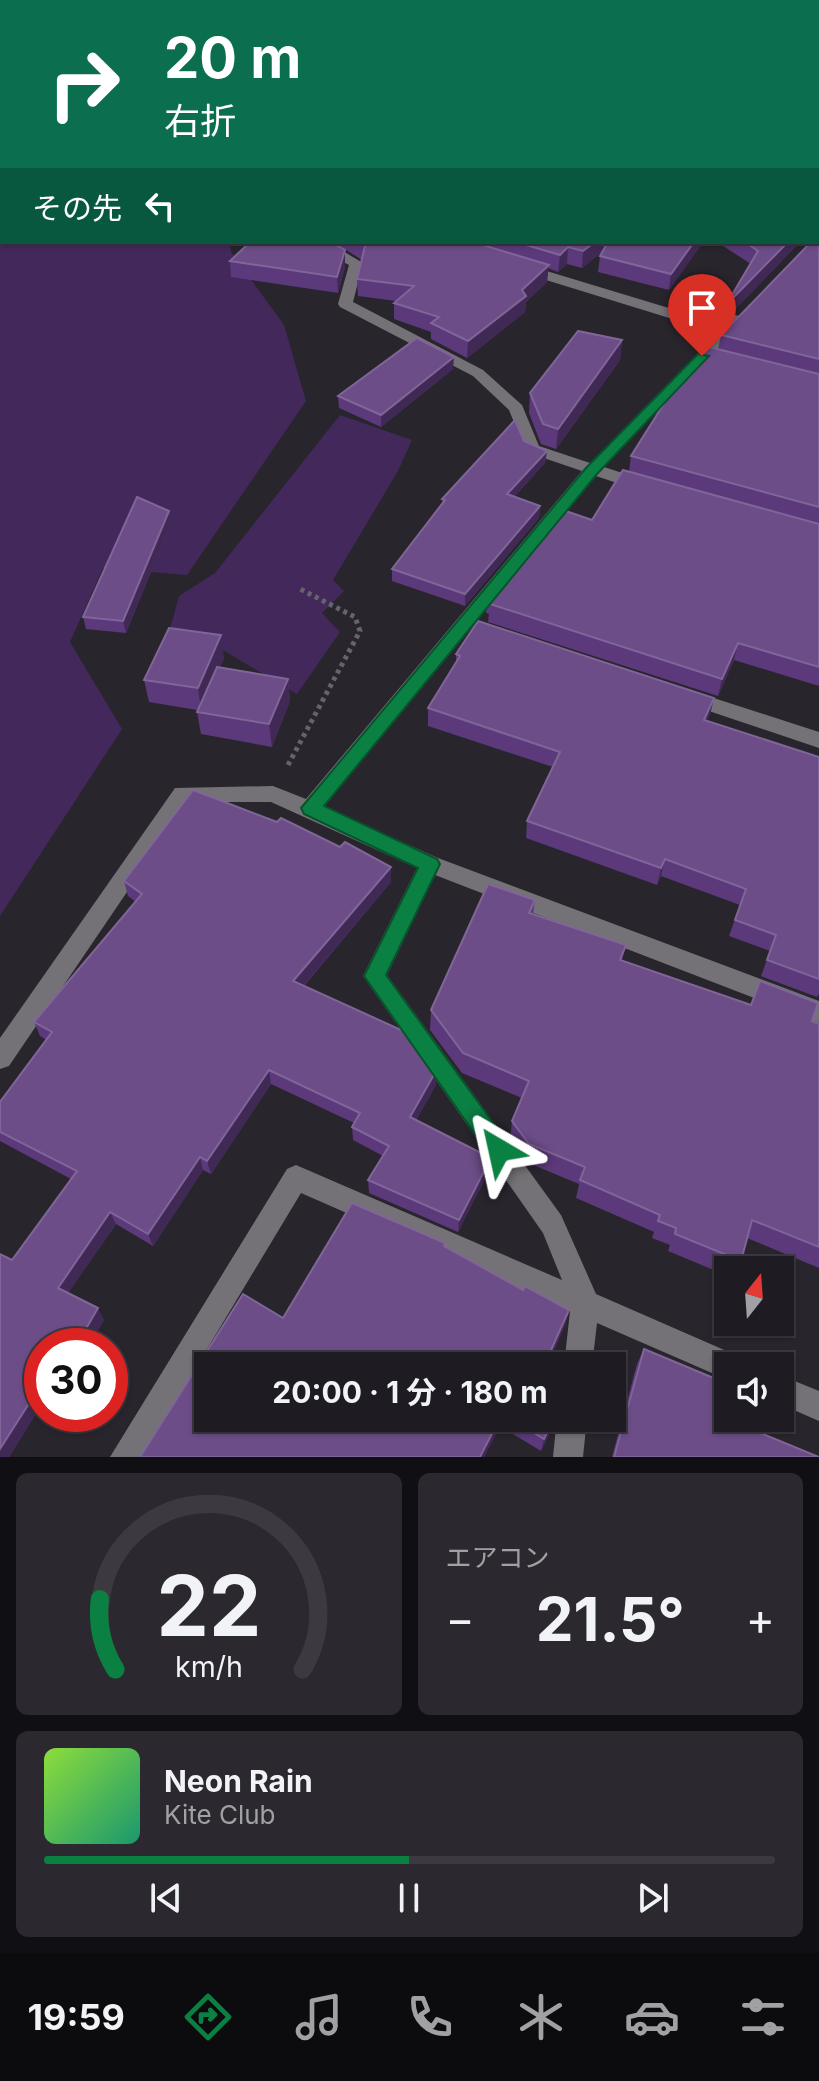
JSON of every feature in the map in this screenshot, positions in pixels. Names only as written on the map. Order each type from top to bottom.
[{"type":"street","points":[[331,244],[329,249],[356,263],[345,304],[478,373],[516,408],[532,449],[591,471],[667,492]]},
{"type":"street","points":[[513,265],[728,331]]},
{"type":"street","points":[[311,808],[472,626],[591,471],[710,358],[728,331],[749,309]]},
{"type":"street","points":[[671,691],[819,740]]},
{"type":"street","points":[[0,1058],[182,794],[273,794],[311,808],[430,864],[819,1012]]},
{"type":"street","points":[[430,864],[375,976],[552,1224],[585,1302],[580,1352]]},
{"type":"street","points":[[125,1457],[296,1178],[714,1360]]},
{"type":"street","points":[[794,1395],[819,1406]]},
{"type":"street","points":[[568,1457],[571,1432]]},
{"type":"path","points":[[273,794],[360,631],[355,617],[300,589]]},
{"type":"shaded area","points":[[0,244],[230,244],[231,252],[284,325],[306,401],[187,575],[103,568],[70,642],[122,729],[0,916]]},
{"type":"shaded area","points":[[340,415],[412,440],[398,471],[333,580],[344,591],[322,613],[340,632],[297,694],[216,646],[168,636],[179,596],[215,573]]},
{"type":"building","points":[[248,244],[334,244],[345,250],[337,277],[230,261]]},
{"type":"building","points":[[362,244],[480,244],[549,265],[522,290],[526,296],[468,341],[431,323],[439,317],[394,303],[414,286],[357,279],[365,246]]},
{"type":"building","points":[[523,244],[592,244],[583,251],[568,247],[560,255]]},
{"type":"building","points":[[607,244],[693,244],[671,274],[600,256]]},
{"type":"building","points":[[748,244],[786,244],[726,305],[758,251]]},
{"type":"building","points":[[809,244],[819,244],[819,359],[721,335]]},
{"type":"building","points":[[578,331],[622,340],[558,429],[543,424],[530,393]]},
{"type":"building","points":[[417,338],[454,357],[381,415],[338,396]]},
{"type":"building","points":[[709,347],[819,374],[819,507],[631,456],[680,378]]},
{"type":"building","points":[[515,420],[524,441],[547,451],[507,494],[540,506],[465,594],[392,569],[445,500],[442,499]]},
{"type":"building","points":[[623,470],[819,524],[819,667],[738,643],[722,679],[490,604],[494,598],[487,596],[560,509],[592,520]]},
{"type":"building","points":[[137,497],[169,511],[123,621],[83,617]]},
{"type":"building","points":[[478,621],[714,698],[704,720],[819,757],[819,979],[767,960],[776,935],[735,920],[746,889],[665,859],[661,868],[527,821],[560,752],[428,708],[460,656],[456,654]]},
{"type":"building","points":[[169,628],[221,635],[198,688],[144,680]]},
{"type":"building","points":[[217,667],[288,679],[269,724],[197,712]]},
{"type":"building","points":[[193,790],[277,822],[281,818],[340,847],[345,842],[391,867],[293,981],[410,1034],[436,1071],[410,1117],[491,1158],[459,1220],[368,1180],[389,1146],[352,1127],[360,1113],[269,1070],[207,1161],[200,1157],[148,1234],[110,1212],[58,1288],[98,1308],[86,1328],[24,1328],[24,1411],[0,1449],[0,1254],[12,1260],[77,1171],[0,1132],[0,1102],[52,1032],[34,1022],[142,894],[124,881]]},
{"type":"building","points":[[488,884],[535,900],[529,913],[626,945],[620,960],[751,1005],[760,981],[818,1003],[812,1021],[819,1024],[819,1247],[752,1220],[742,1256],[729,1256],[675,1234],[676,1228],[658,1221],[660,1215],[580,1180],[585,1167],[529,1144],[512,1121],[529,1081],[463,1053],[431,1010]]},
{"type":"building","points":[[352,1203],[445,1243],[444,1246],[523,1290],[525,1286],[569,1310],[550,1352],[206,1352],[243,1294],[283,1318]]},
{"type":"building","points":[[644,1349],[714,1378],[714,1432],[758,1432],[819,1457],[614,1457],[621,1432],[626,1432],[626,1414]]},
{"type":"building","points":[[194,1372],[194,1432],[493,1432],[480,1457],[140,1457]]},
{"type":"building","points":[[533,1432],[547,1432],[544,1439]]},
{"type":"route","points":[[499,1150],[375,976],[430,864],[311,808],[591,471],[702,356]]}]
